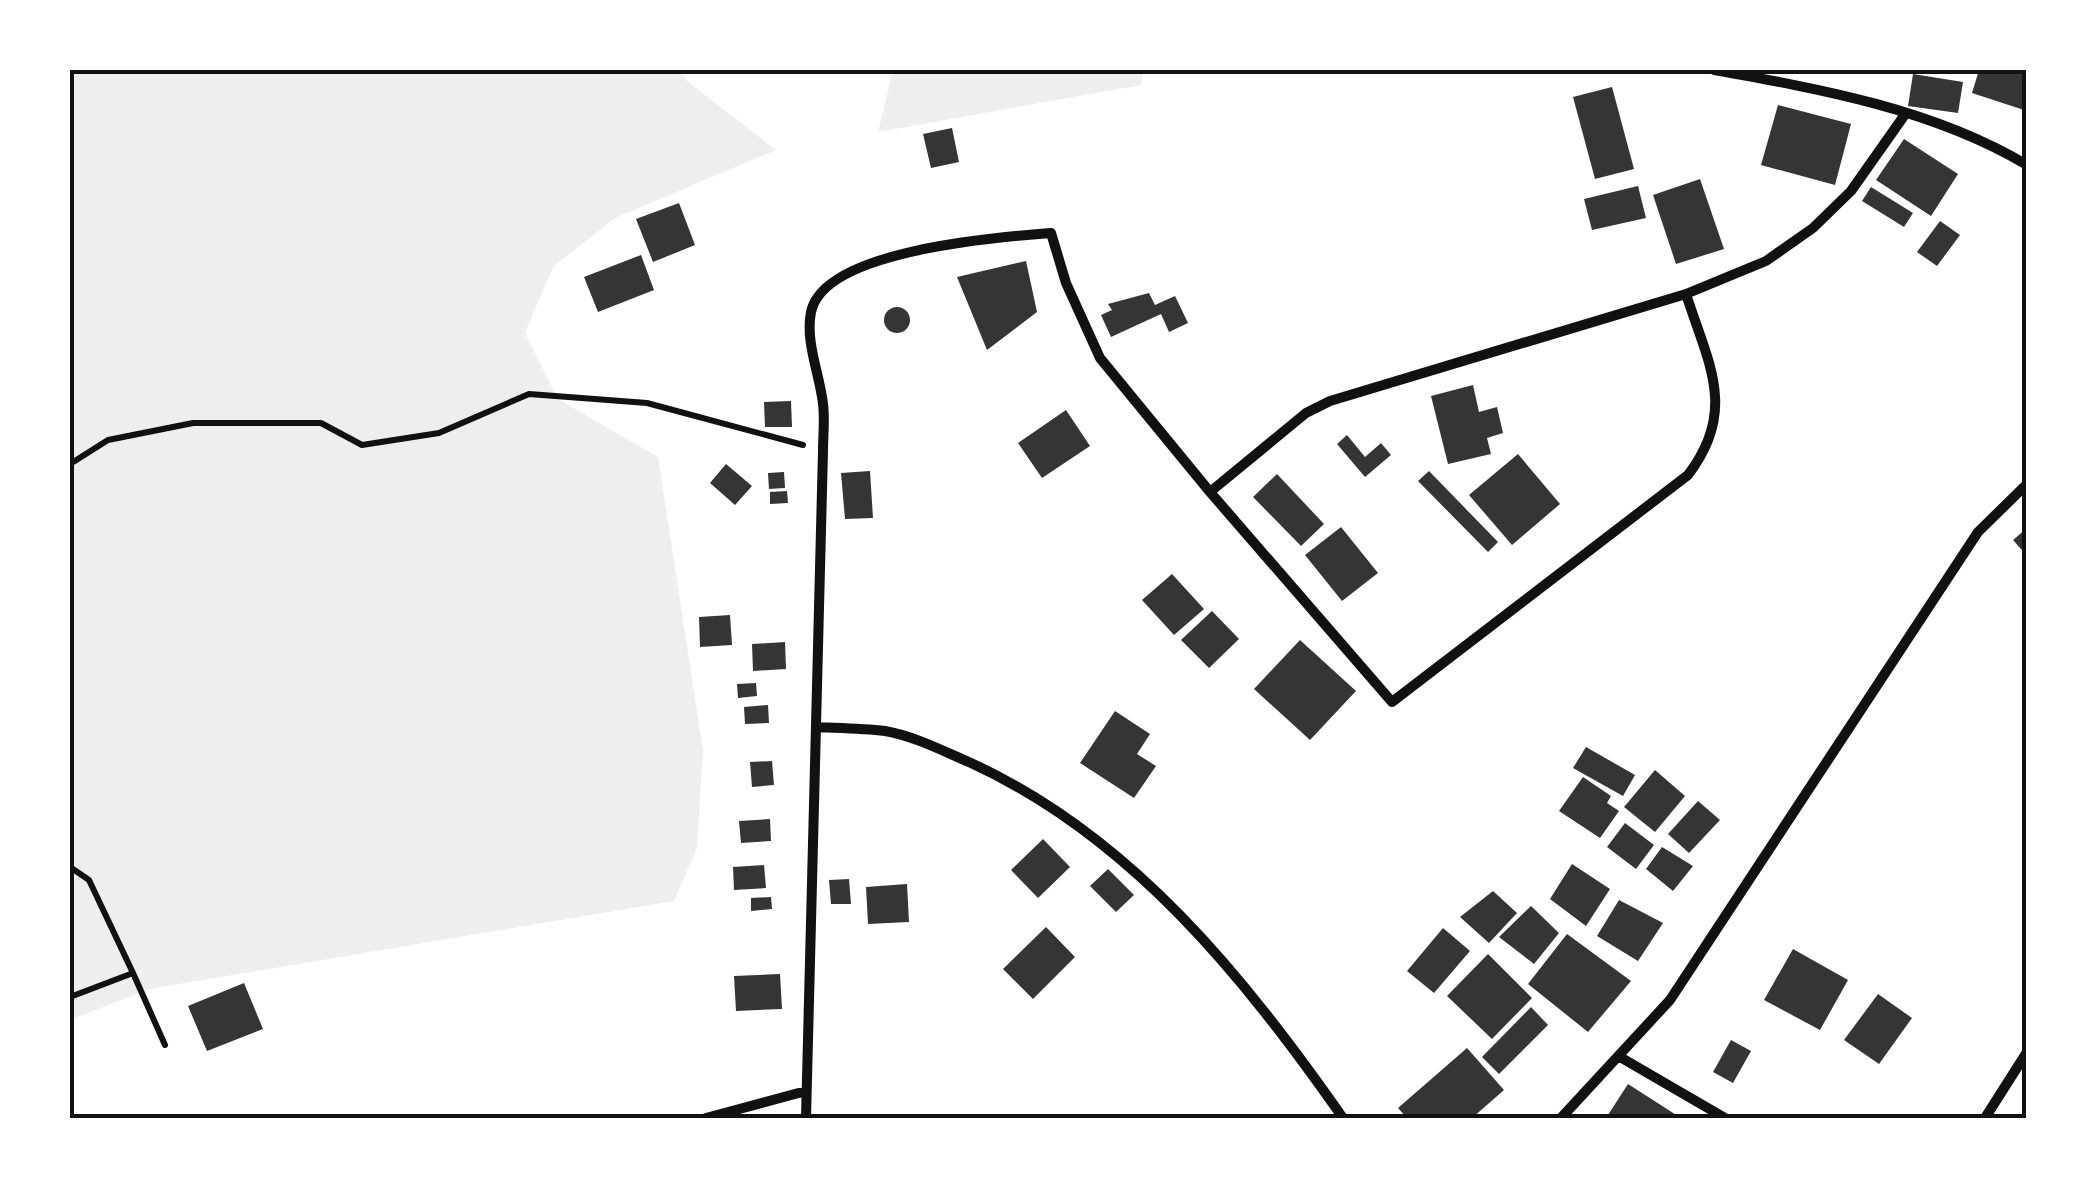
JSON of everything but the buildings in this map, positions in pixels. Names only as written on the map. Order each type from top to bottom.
[{"type":"street","points":[[1714,70],[1810,87],[1906,114],[1969,134],[2027,165]]},
{"type":"street","points":[[1210,492],[1306,413],[1330,400],[1686,294],[1766,261],[1812,228],[1851,191],[1906,114]]},
{"type":"street","points":[[806,1118],[824,450],[823,405],[810,334],[811,311],[820,292],[841,276],[953,242],[1050,233],[1066,283],[1100,358],[1392,702],[1688,474],[1702,456],[1718,416],[1717,392],[1686,294]]},
{"type":"street","points":[[1561,1118],[1670,1000],[1978,532],[2027,484]]},
{"type":"street","points":[[816,727],[886,732],[930,745],[1036,797],[1100,841],[1157,892],[1234,974],[1344,1118]]},
{"type":"street","points":[[1984,1118],[2027,1052]]},
{"type":"street","points":[[1620,1058],[1725,1118]]},
{"type":"street","points":[[706,1118],[806,1091]]},
{"type":"path","points":[[70,464],[108,440],[193,424],[322,423],[362,445],[439,433],[529,394],[647,403],[824,450]]},
{"type":"path","points":[[70,867],[89,880],[165,1045]]},
{"type":"path","points":[[70,997],[133,973]]},
{"type":"shaded area","points":[[70,70],[681,70],[687,81],[776,150],[615,218],[553,267],[525,333],[558,399],[658,457],[703,750],[697,848],[674,901],[149,989],[70,1020]]},
{"type":"shaded area","points":[[893,70],[1143,70],[1141,85],[878,132]]}]
